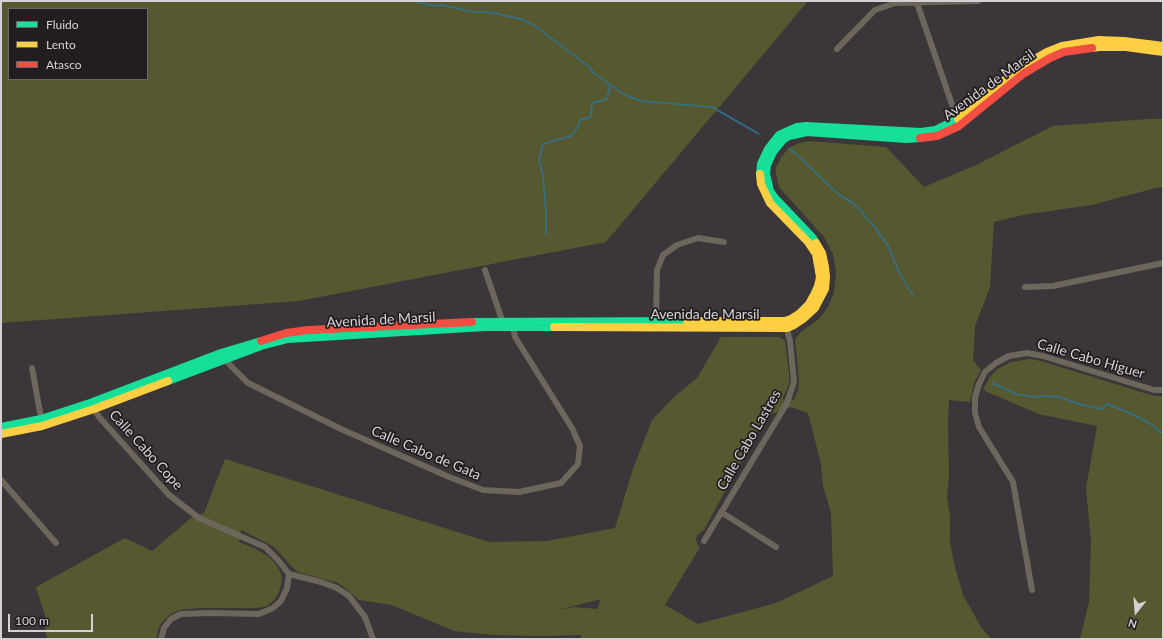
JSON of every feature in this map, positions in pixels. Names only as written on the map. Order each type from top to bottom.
[{"type":"street","points":[[837,49],[875,10],[896,3],[978,1]]},
{"type":"street","points":[[917,3],[958,123]]},
{"type":"street","name":"Avenida de Marsil","points":[[958,123],[1019,68],[1047,52],[1062,46],[1098,40],[1124,41],[1163,46]]},
{"type":"street","name":"Avenida de Marsil","points":[[1,434],[42,423],[92,406],[286,333],[308,330],[502,320],[786,324],[809,304],[814,296],[820,277],[816,254],[808,242],[770,203],[761,184],[761,164],[768,148],[779,135],[797,127],[806,126],[906,132],[935,130],[958,123],[978,111],[1023,74],[1050,58],[1064,52],[1099,47],[1163,52]]},
{"type":"street","points":[[656,323],[657,270],[663,255],[677,245],[698,238],[724,242]]},
{"type":"street","points":[[1025,287],[1053,286],[1163,263]]},
{"type":"street","points":[[485,270],[502,320]]},
{"type":"street","name":"Avenida de Marsil","points":[[223,356],[288,339],[309,336],[485,327],[656,323]]},
{"type":"street","name":"Calle Cabo Lastres","points":[[704,541],[787,403],[794,382],[790,341],[786,324]]},
{"type":"street","name":"Calle Cabo de Gata","points":[[223,356],[248,383],[341,430],[449,477],[483,490],[519,492],[561,483],[578,464],[580,446],[572,428],[514,337],[513,327]]},
{"type":"street","name":"Calle Cabo Higuer","points":[[1032,590],[1013,482],[979,427],[975,413],[975,397],[985,372],[996,363],[1010,356],[1027,353],[1043,356],[1154,390],[1163,390]]},
{"type":"street","points":[[32,368],[42,423]]},
{"type":"street","name":"Calle Cabo Cope","points":[[92,406],[99,417],[169,496],[199,518],[265,547],[289,574]]},
{"type":"street","name":"Avenida de Marsil","points":[[1,427],[42,423]]},
{"type":"street","points":[[1,480],[56,543]]},
{"type":"street","points":[[721,512],[776,547]]},
{"type":"street","points":[[161,639],[164,628],[167,624],[171,619],[181,614],[259,614],[273,608],[281,601],[287,588],[289,574],[321,582],[337,588],[349,596],[365,617],[372,639]]},
{"type":"green space","points":[[1,1],[808,1],[606,242],[299,301],[1,323]]},
{"type":"green space","points":[[1163,119],[1163,187],[1091,205],[1023,215],[994,222],[990,287],[975,326],[973,360],[981,370],[974,383],[970,402],[949,400],[949,476],[947,497],[950,517],[950,543],[963,595],[981,627],[991,639],[581,639],[581,635],[492,635],[454,631],[392,605],[359,600],[338,583],[298,572],[274,547],[241,530],[239,542],[268,556],[275,563],[281,573],[282,581],[279,592],[274,600],[267,606],[256,608],[199,608],[180,610],[171,614],[163,621],[159,627],[156,639],[47,639],[45,627],[48,625],[36,587],[125,538],[152,551],[191,518],[204,513],[225,459],[489,542],[547,541],[615,528],[633,469],[652,420],[674,397],[697,378],[721,337],[780,337],[785,341],[789,384],[782,400],[788,398],[794,400],[798,390],[799,381],[795,339],[801,332],[820,318],[828,307],[834,293],[836,272],[833,254],[824,237],[779,187],[776,167],[782,156],[789,148],[799,143],[810,141],[886,147],[924,187],[976,165],[1053,126]],"holes":[[[791,407],[808,413],[821,464],[823,486],[831,513],[833,576],[776,603],[698,624],[665,605],[700,547],[697,544],[697,535],[704,530],[766,416]],[[601,599],[597,609],[575,607],[558,610]]]},
{"type":"green space","points":[[1030,359],[1041,361],[1154,396],[1161,396],[1163,400],[1163,639],[1080,639],[1089,602],[1091,541],[1086,488],[1097,426],[1038,414],[983,390],[989,378],[997,369],[1011,362]]},
{"type":"waterway","points":[[413,1],[473,12],[489,12],[521,19],[535,26],[587,65],[595,74],[625,95],[641,101],[712,107],[759,134]]},
{"type":"waterway","points":[[546,234],[543,175],[539,160],[543,144],[571,136],[577,128],[580,120],[591,117],[592,103],[607,99],[610,85]]},
{"type":"waterway","points":[[789,149],[838,194],[854,204],[874,226],[888,246],[898,270],[913,295]]},
{"type":"waterway","points":[[992,383],[1016,394],[1032,397],[1059,397],[1082,405],[1102,409],[1107,404],[1130,413],[1149,423],[1163,434]]},
{"type":"traffic: fast","points":[[760,174],[761,164],[768,149],[779,135],[797,127],[806,126],[921,132],[935,130],[958,119]]},
{"type":"traffic: fast","points":[[816,243],[770,191],[766,174],[767,165],[773,152],[783,140],[789,136],[807,132],[906,139],[920,138]]},
{"type":"traffic: fast","points":[[472,322],[687,321]]},
{"type":"traffic: fast","points":[[168,381],[261,346],[288,339],[485,327],[554,327]]},
{"type":"traffic: fast","points":[[1,427],[41,419],[90,403],[221,353],[261,341]]},
{"type":"traffic: slow","points":[[958,119],[1019,68],[1047,52],[1062,46],[1099,40],[1124,41],[1163,46]]},
{"type":"traffic: slow","points":[[1092,48],[1126,47],[1163,52]]},
{"type":"traffic: slow","points":[[687,321],[785,321],[799,314],[809,304],[814,295],[820,277],[816,254],[808,242],[770,203],[761,184],[760,174]]},
{"type":"traffic: slow","points":[[554,327],[787,328],[803,319],[815,308],[825,289],[825,267],[822,253],[816,243]]},
{"type":"traffic: slow","points":[[1,434],[42,426],[94,409],[168,381]]},
{"type":"traffic: jam","points":[[920,138],[937,136],[959,126],[1023,74],[1050,58],[1064,52],[1092,48]]},
{"type":"traffic: jam","points":[[261,341],[286,333],[308,330],[472,322]]}]
